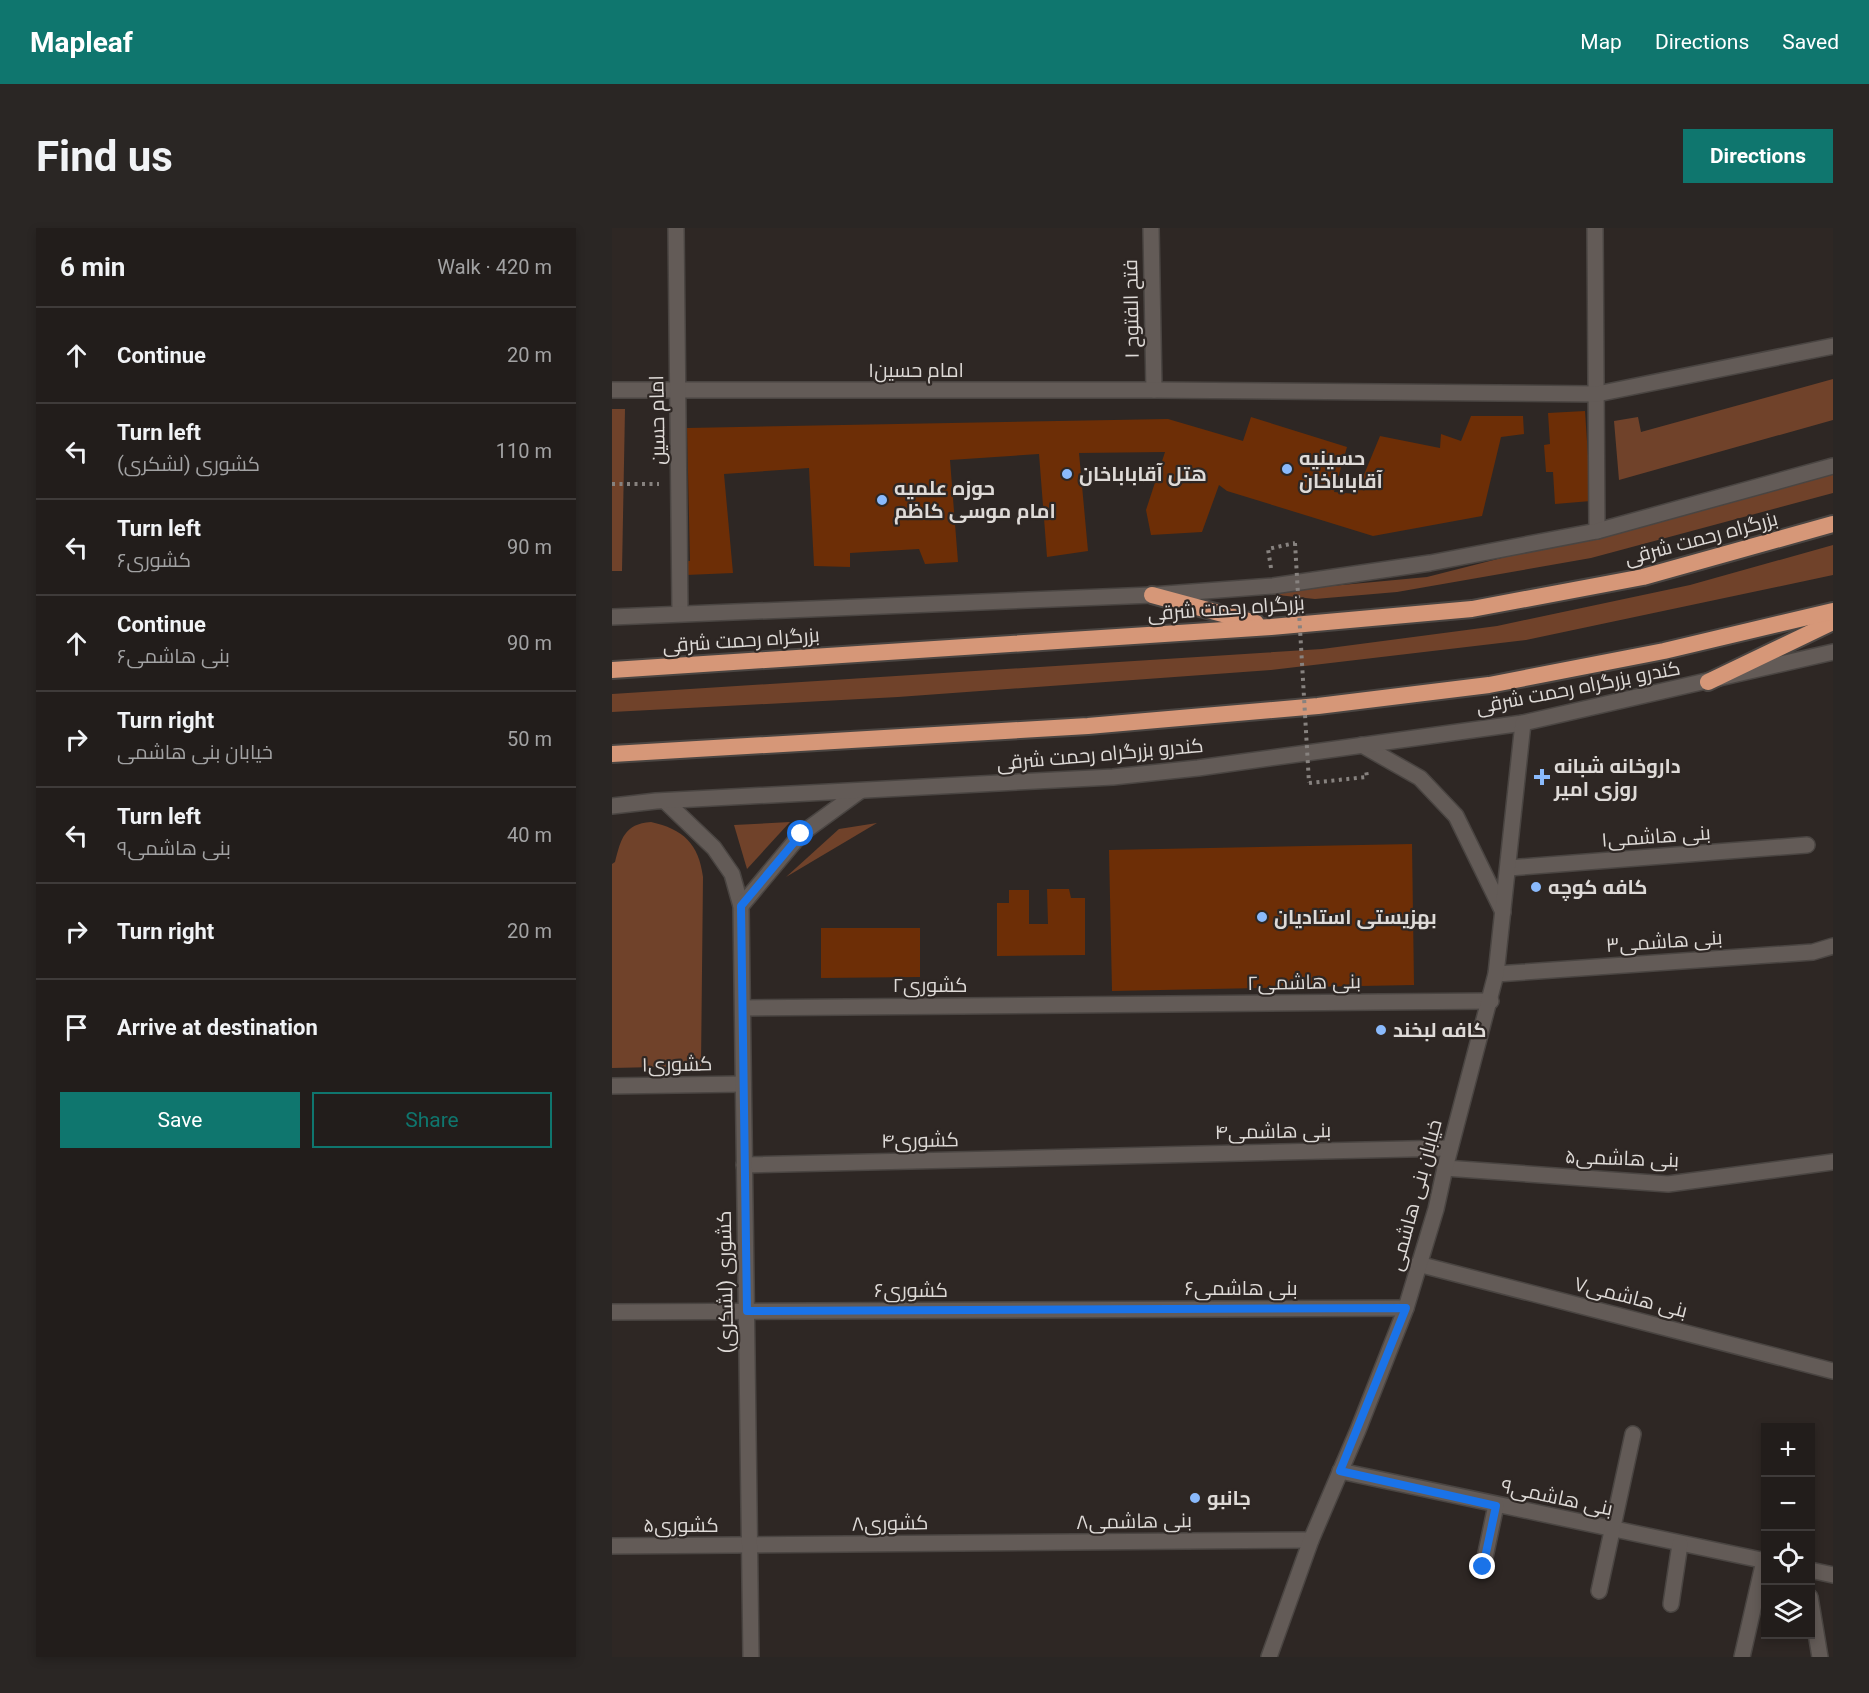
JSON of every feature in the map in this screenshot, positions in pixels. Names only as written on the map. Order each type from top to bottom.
[{"type":"highway","name":"بزرگراه رحمت شرقی","points":[[612,670],[1271,627],[1472,609],[1643,577],[1833,524]]},
{"type":"highway","points":[[1152,595],[1271,627]]},
{"type":"highway","points":[[612,754],[1088,726],[1318,706],[1489,685],[1664,651],[1833,611]]},
{"type":"highway","points":[[1708,682],[1833,622]]},
{"type":"street","name":"امام حسین","points":[[676,228],[680,612]]},
{"type":"street","name":"فتح الفتوح ۱","points":[[1150,228],[1154,390]]},
{"type":"street","points":[[1595,228],[1598,531]]},
{"type":"street","name":"امام حسین۱","points":[[612,390],[1154,390],[1597,394],[1833,346]]},
{"type":"street","points":[[612,617],[680,612],[1152,595],[1273,586],[1430,563],[1598,531],[1833,466]]},
{"type":"street","name":"کندرو بزرگراه رحمت شرقی","points":[[612,806],[665,801],[1113,777],[1522,723],[1833,652]]},
{"type":"street","name":"خیابان بنی هاشمی","points":[[1269,1657],[1311,1540],[1406,1308],[1436,1209],[1497,974],[1522,723]]},
{"type":"street","points":[[1362,744],[1420,778],[1456,816],[1503,912]]},
{"type":"street","points":[[741,906],[801,834],[860,791]]},
{"type":"street","name":"کشوری (لشکری)","points":[[665,801],[714,848],[732,874],[741,906],[751,1657]]},
{"type":"street","name":"بنی هاشمی۱","points":[[1508,868],[1807,845]]},
{"type":"street","name":"بنی هاشمی۳","points":[[1497,974],[1813,952],[1833,946]]},
{"type":"street","name":"۲بنی هاشمی","points":[[1117,1004],[1491,1001]]},
{"type":"street","name":"کشوری۲","points":[[742,1008],[1117,1004]]},
{"type":"street","name":"۱کشوری","points":[[612,1086],[743,1084]]},
{"type":"street","name":"۴بنی هاشمی","points":[[1097,1157],[1450,1148]]},
{"type":"street","name":"کشوری۴","points":[[744,1166],[1097,1157]]},
{"type":"street","name":"بنی هاشمی۵","points":[[1445,1168],[1668,1184],[1833,1162]]},
{"type":"street","name":"بنی هاشمی۷","points":[[1418,1264],[1833,1371]]},
{"type":"street","name":"۶بنی هاشمی","points":[[1076,1310],[1406,1308]]},
{"type":"street","name":"کشوری۶","points":[[612,1312],[1076,1310]]},
{"type":"street","points":[[1599,1591],[1633,1434]]},
{"type":"street","name":"بنی هاشمی۹","points":[[1340,1471],[1496,1506],[1761,1560]]},
{"type":"street","points":[[1483,1567],[1496,1506]]},
{"type":"street","name":"۸بنی هاشمی","points":[[1030,1543],[1311,1540]]},
{"type":"street","name":"۸کشوری","points":[[749,1545],[1030,1543]]},
{"type":"street","points":[[1671,1604],[1680,1544]]},
{"type":"street","name":"۵کشوری","points":[[612,1546],[749,1545]]},
{"type":"street","points":[[1815,1571],[1833,1575]]},
{"type":"street","points":[[1742,1657],[1761,1578]]},
{"type":"street","points":[[1815,1627],[1820,1657]]},
{"type":"path","points":[[612,484],[679,483]]},
{"type":"path","points":[[1268,549],[1295,543],[1309,783],[1367,777]]},
{"type":"shaded area","points":[[1833,379],[1833,420],[1619,480],[1614,421],[1638,417],[1641,432]]},
{"type":"shaded area","points":[[612,409],[625,409],[622,571],[612,571]]},
{"type":"shaded area","points":[[1833,473],[1833,493],[1591,558],[1397,592],[1315,599],[1258,593],[1427,577]]},
{"type":"shaded area","points":[[1833,545],[1833,575],[1526,640],[1271,670],[898,697],[612,712],[612,694],[1322,649],[1497,626],[1690,585]]},
{"type":"shaded area","points":[[651,822],[672,829],[688,840],[698,855],[701,865],[703,877],[701,1066],[612,1068],[612,864],[615,862],[619,846],[629,829]]},
{"type":"shaded area","points":[[790,822],[747,869],[734,825]]},
{"type":"shaded area","points":[[877,823],[786,877],[839,829]]},
{"type":"building","points":[[1585,411],[1591,501],[1555,504],[1553,472],[1546,472],[1544,445],[1550,444],[1548,413]]},
{"type":"building","name":"حوزه علمیه امام موسی کاظم","points":[[1471,416],[1523,416],[1524,434],[1501,437],[1482,516],[1373,536],[1227,491],[1219,485],[1202,532],[1151,535],[1146,510],[1165,452],[1079,453],[1088,551],[1047,557],[1039,454],[950,460],[958,562],[925,564],[919,549],[850,553],[850,567],[814,566],[809,468],[724,474],[733,573],[686,575],[685,561],[690,561],[687,428],[1168,419],[1243,441],[1251,417],[1347,447],[1334,492],[1356,494],[1380,436],[1440,448],[1441,434],[1461,441]]},
{"type":"building","name":"بهزیستی استادیان","points":[[1412,844],[1414,985],[1112,991],[1109,850]]},
{"type":"building","points":[[1047,889],[1069,889],[1071,898],[1085,898],[1085,955],[997,956],[997,903],[1009,903],[1009,890],[1029,890],[1029,924],[1048,924]]},
{"type":"building","points":[[821,928],[920,928],[920,977],[821,978]]},
{"type":"place","name":"حسینیه آقاباباخان","points":[[1287,469]]},
{"type":"place","name":"هتل آقاباباخان","points":[[1067,474]]},
{"type":"place","name":"حوزه علمیه امام موسی کاظم","points":[[882,500]]},
{"type":"place","name":"داروخانه شبانه روزی امیر","points":[[1542,777]]},
{"type":"place","name":"کافه کوچه","points":[[1536,887]]},
{"type":"place","name":"بهزیستی استادیان","points":[[1262,917]]},
{"type":"place","name":"کافه لبخند","points":[[1381,1030]]},
{"type":"place","name":"جانبو","points":[[1195,1498]]},
{"type":"route","points":[[801,834],[741,906],[747,1311],[1406,1308],[1340,1471],[1496,1506],[1483,1567]]}]
